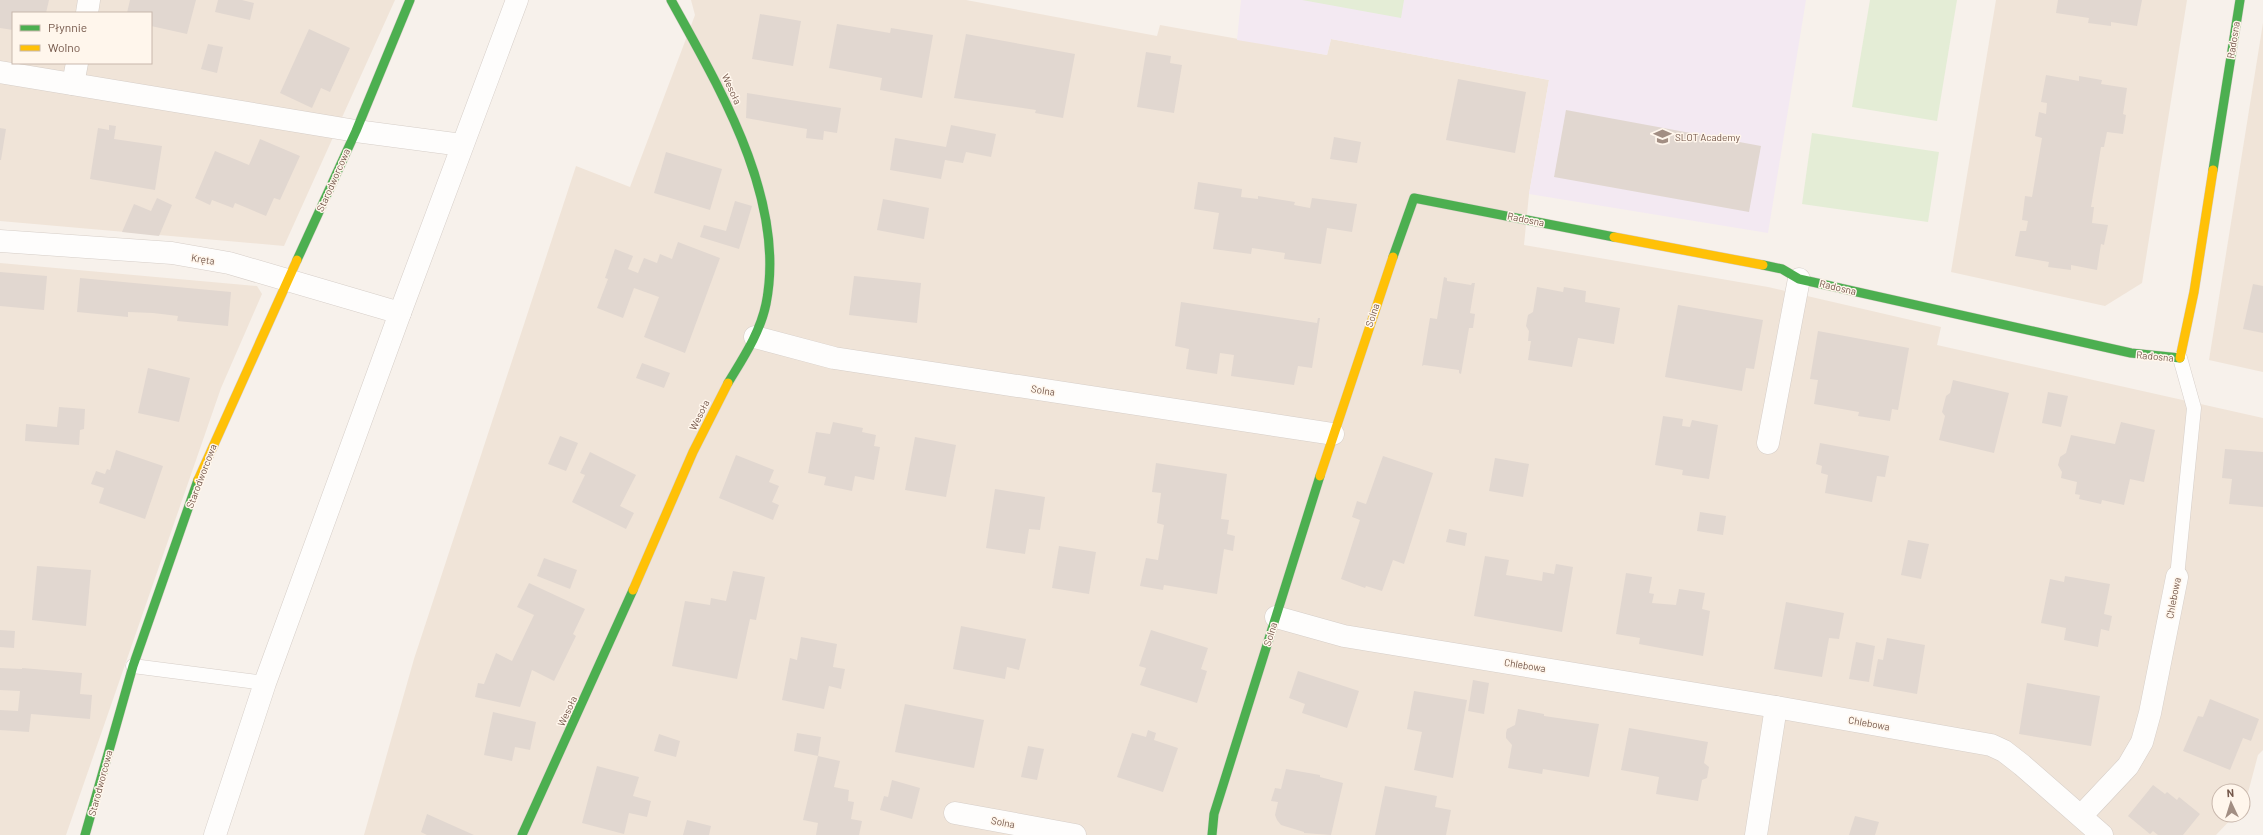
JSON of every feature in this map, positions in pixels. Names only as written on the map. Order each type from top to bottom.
[{"type":"street","points":[[87,12],[89,0]]},
{"type":"street","name":"Starodworcowa","points":[[85,835],[133,666],[204,463],[356,131],[410,0]]},
{"type":"street","points":[[215,835],[265,683],[400,313],[517,0]]},
{"type":"street","name":"Wesoła","points":[[522,835],[605,655],[693,452],[724,389],[755,337],[766,304],[769,269],[767,227],[761,197],[738,129],[718,85],[671,0]]},
{"type":"street","name":"Radosna","points":[[1414,198],[1782,269],[1799,279],[2131,354],[2180,358],[2194,292],[2240,0]]},
{"type":"street","points":[[0,72],[75,73],[356,131],[462,145]]},
{"type":"street","name":"Solna","points":[[1212,835],[1214,814],[1333,434],[1379,294],[1414,198]]},
{"type":"street","name":"Kręta","points":[[0,241],[172,254],[229,263],[287,282],[400,313]]},
{"type":"street","points":[[1768,443],[1799,279]]},
{"type":"street","name":"Solna","points":[[755,337],[834,358],[1333,434]]},
{"type":"street","name":"Chlebowa","points":[[2082,816],[2128,766],[2142,742],[2150,713],[2177,577]]},
{"type":"street","name":"Chlebowa","points":[[1276,617],[1344,636],[1776,707],[1991,745],[2004,751],[2022,765],[2102,835]]},
{"type":"street","points":[[1756,835],[1776,707]]},
{"type":"street","name":"Solna","points":[[955,813],[1075,835]]},
{"type":"lane","name":"Chlebowa","points":[[2177,577],[2194,408],[2180,358]]},
{"type":"lane","points":[[133,666],[265,683]]},
{"type":"shaded area","points":[[0,0],[395,0],[284,246],[0,221]]},
{"type":"shaded area","points":[[691,0],[966,0],[1157,36],[1160,25],[1327,55],[1331,39],[1549,80],[1529,194],[1524,245],[1768,287],[1941,327],[1937,345],[2263,418],[2263,750],[2258,755],[2251,783],[2211,783],[2211,823],[2227,823],[2216,835],[364,835],[414,659],[576,166],[630,187],[695,15]]},
{"type":"shaded area","name":"SLOT Academy","points":[[1241,0],[1806,0],[1768,233],[1529,194],[1549,80],[1331,39],[1327,55],[1237,40]]},
{"type":"shaded area","points":[[1996,0],[2187,0],[2142,283],[2105,306],[1951,272]]},
{"type":"shaded area","points":[[2263,23],[2263,372],[2209,360]]},
{"type":"shaded area","points":[[0,263],[257,286],[262,294],[221,388],[66,835],[0,835]]},
{"type":"green space","points":[[1302,0],[1404,0],[1401,18]]},
{"type":"green space","points":[[1870,0],[1957,0],[1937,121],[1852,107]]},
{"type":"green space","points":[[1812,133],[1939,152],[1928,222],[1802,204]]},
{"type":"building","points":[[0,0],[49,0],[46,12],[12,12],[12,30],[0,28]]},
{"type":"building","points":[[130,0],[196,0],[187,34],[152,26],[152,12],[127,12]]},
{"type":"building","points":[[218,0],[242,0],[254,3],[250,20],[215,12]]},
{"type":"building","points":[[2058,0],[2142,0],[2137,26],[2111,22],[2111,26],[2088,23],[2089,18],[2056,13]]},
{"type":"building","points":[[760,14],[801,21],[793,66],[752,59]]},
{"type":"building","points":[[837,24],[890,33],[891,28],[933,35],[922,98],[880,90],[882,78],[829,68]]},
{"type":"building","points":[[309,29],[350,48],[330,92],[321,88],[312,108],[280,93]]},
{"type":"building","points":[[966,34],[1075,54],[1063,118],[1035,113],[1036,110],[954,98]]},
{"type":"building","points":[[208,44],[223,47],[217,73],[201,69]]},
{"type":"building","points":[[1146,52],[1171,56],[1170,63],[1182,65],[1174,113],[1137,107]]},
{"type":"building","points":[[2046,75],[2079,81],[2079,76],[2102,80],[2101,84],[2127,88],[2123,114],[2126,115],[2123,134],[2107,132],[2104,147],[2101,147],[2091,207],[2094,207],[2092,223],[2108,225],[2104,245],[2101,244],[2097,270],[2071,265],[2071,270],[2048,267],[2049,262],[2015,256],[2020,231],[2026,231],[2028,221],[2022,220],[2025,196],[2032,197],[2042,138],[2035,136],[2039,112],[2046,114],[2047,103],[2041,102]]},
{"type":"building","points":[[1458,79],[1526,92],[1515,153],[1446,140]]},
{"type":"building","points":[[747,93],[841,108],[837,133],[824,131],[823,140],[806,138],[807,129],[746,118]]},
{"type":"building","points":[[1566,110],[1761,146],[1749,212],[1554,177]]},
{"type":"building","points":[[109,125],[116,126],[114,139],[162,146],[155,190],[90,179],[98,128],[109,130]]},
{"type":"building","points":[[951,125],[996,134],[991,157],[966,152],[963,163],[945,160],[941,179],[890,170],[895,138],[946,147]]},
{"type":"building","points":[[0,128],[6,129],[1,160],[0,160]]},
{"type":"building","points":[[1334,137],[1361,142],[1357,163],[1330,159]]},
{"type":"building","points":[[260,139],[300,156],[280,200],[274,198],[266,216],[235,203],[233,208],[212,200],[210,205],[195,198],[215,151],[249,165]]},
{"type":"building","points":[[666,152],[722,169],[710,210],[654,193]]},
{"type":"building","points":[[1198,182],[1242,189],[1241,197],[1258,199],[1258,196],[1295,202],[1294,205],[1310,208],[1312,198],[1357,204],[1352,232],[1327,228],[1321,264],[1284,259],[1285,253],[1252,248],[1251,254],[1213,249],[1219,213],[1194,209]]},
{"type":"building","points":[[157,198],[172,205],[159,236],[122,232],[134,204],[151,211]]},
{"type":"building","points":[[883,199],[929,208],[924,239],[877,230]]},
{"type":"building","points":[[735,201],[752,206],[739,249],[700,237],[704,225],[726,231]]},
{"type":"building","points":[[678,242],[720,258],[685,353],[644,337],[659,297],[634,288],[623,318],[597,308],[608,279],[605,278],[615,249],[633,256],[628,269],[638,273],[644,258],[657,263],[660,254],[672,259]]},
{"type":"building","points":[[0,272],[47,276],[44,310],[0,306]]},
{"type":"building","points":[[854,276],[921,283],[917,323],[849,315]]},
{"type":"building","points":[[1444,277],[1447,278],[1447,281],[1471,285],[1472,283],[1475,283],[1470,313],[1475,314],[1473,328],[1469,328],[1461,374],[1459,373],[1459,370],[1424,365],[1422,366],[1430,318],[1437,319]]},
{"type":"building","points":[[80,278],[231,292],[228,326],[177,321],[178,316],[153,313],[128,312],[128,317],[77,312]]},
{"type":"building","points":[[2253,284],[2263,286],[2263,333],[2243,329]]},
{"type":"building","points":[[1537,287],[1563,292],[1564,287],[1586,291],[1585,302],[1620,308],[1614,344],[1578,338],[1572,367],[1528,360],[1531,341],[1528,341],[1529,331],[1526,326],[1528,315],[1533,312]]},
{"type":"building","points":[[1181,302],[1317,323],[1318,318],[1320,318],[1312,368],[1298,366],[1294,385],[1231,376],[1234,355],[1220,353],[1217,374],[1186,369],[1189,349],[1175,346]]},
{"type":"building","points":[[1678,305],[1763,320],[1754,369],[1746,368],[1742,391],[1665,377]]},
{"type":"building","points":[[1818,331],[1909,348],[1898,410],[1892,409],[1890,421],[1858,416],[1859,412],[1814,404],[1818,380],[1810,379]]},
{"type":"building","points":[[642,363],[670,373],[664,388],[636,378]]},
{"type":"building","points":[[148,368],[190,378],[179,422],[138,413]]},
{"type":"building","points":[[1953,380],[2009,393],[1994,453],[1939,440],[1945,416],[1942,412],[1946,396],[1950,393]]},
{"type":"building","points":[[2048,392],[2068,396],[2061,427],[2042,423]]},
{"type":"building","points":[[59,407],[85,409],[84,429],[80,430],[79,445],[25,441],[26,424],[57,427]]},
{"type":"building","points":[[1663,416],[1683,419],[1682,426],[1690,427],[1692,420],[1718,425],[1709,479],[1682,475],[1683,470],[1655,465]]},
{"type":"building","points":[[833,422],[863,428],[862,432],[876,435],[874,446],[880,447],[874,480],[855,476],[852,491],[824,485],[826,477],[808,473],[816,432],[830,434]]},
{"type":"building","points":[[2121,422],[2155,430],[2144,482],[2130,479],[2124,505],[2102,500],[2101,504],[2079,499],[2080,495],[2075,494],[2077,482],[2061,478],[2062,472],[2058,465],[2060,457],[2066,453],[2071,435],[2115,444]]},
{"type":"building","points":[[560,436],[578,443],[566,471],[548,464]]},
{"type":"building","points":[[915,437],[956,445],[946,497],[905,490]]},
{"type":"building","points":[[1820,443],[1889,456],[1885,477],[1877,476],[1872,502],[1825,493],[1828,475],[1821,473],[1822,466],[1816,464]]},
{"type":"building","points":[[2225,449],[2263,452],[2263,507],[2229,504],[2232,479],[2222,478]]},
{"type":"building","points":[[116,450],[163,466],[145,519],[99,503],[104,488],[91,484],[96,471],[105,474],[107,469],[110,470]]},
{"type":"building","points":[[590,452],[636,475],[620,506],[634,513],[626,529],[572,502],[585,475],[580,473]]},
{"type":"building","points":[[736,455],[774,470],[769,482],[779,486],[772,502],[779,505],[773,520],[719,498]]},
{"type":"building","points":[[1383,456],[1433,473],[1404,564],[1393,560],[1382,591],[1366,586],[1365,588],[1341,579],[1360,520],[1352,517],[1357,501],[1366,504]]},
{"type":"building","points":[[1495,458],[1529,464],[1523,497],[1489,491]]},
{"type":"building","points":[[1156,463],[1227,474],[1221,519],[1229,520],[1227,534],[1235,536],[1233,551],[1224,549],[1217,594],[1164,585],[1163,590],[1140,586],[1146,558],[1158,560],[1164,525],[1157,523],[1161,493],[1152,492]]},
{"type":"building","points":[[995,489],[1045,497],[1040,530],[1029,529],[1025,554],[986,548]]},
{"type":"building","points":[[1700,512],[1726,516],[1723,535],[1697,531]]},
{"type":"building","points":[[1449,529],[1467,533],[1465,546],[1446,542]]},
{"type":"building","points":[[1908,540],[1929,544],[1921,579],[1901,575]]},
{"type":"building","points":[[1059,546],[1096,552],[1089,594],[1052,588]]},
{"type":"building","points":[[1485,556],[1509,560],[1506,575],[1542,581],[1543,572],[1554,574],[1556,564],[1573,567],[1562,632],[1474,616]]},
{"type":"building","points":[[544,558],[577,570],[570,589],[537,576]]},
{"type":"building","points":[[37,566],[91,570],[86,626],[32,620]]},
{"type":"building","points":[[733,571],[765,577],[756,620],[750,619],[737,679],[672,666],[685,601],[710,605],[711,598],[726,601]]},
{"type":"building","points":[[1626,573],[1652,577],[1649,593],[1654,594],[1652,603],[1676,605],[1679,589],[1705,593],[1702,609],[1710,611],[1703,656],[1639,644],[1640,638],[1616,634]]},
{"type":"building","points":[[2065,576],[2110,584],[2104,614],[2112,616],[2109,631],[2101,629],[2098,647],[2064,640],[2066,628],[2041,623],[2050,579],[2064,582]]},
{"type":"building","points":[[529,583],[585,609],[573,634],[576,636],[554,681],[532,670],[520,707],[475,697],[478,683],[484,684],[496,653],[512,661],[534,615],[517,607]]},
{"type":"building","points":[[1786,602],[1844,613],[1839,639],[1829,638],[1822,677],[1774,669]]},
{"type":"building","points":[[961,626],[1026,639],[1019,670],[1007,667],[1005,679],[953,669]]},
{"type":"building","points":[[0,630],[15,631],[14,648],[0,647]]},
{"type":"building","points":[[1151,630],[1208,648],[1201,669],[1207,671],[1197,703],[1140,685],[1146,668],[1139,666]]},
{"type":"building","points":[[801,637],[837,644],[833,667],[845,669],[841,689],[829,686],[824,709],[782,700],[790,658],[797,660]]},
{"type":"building","points":[[1887,638],[1925,645],[1917,694],[1873,686],[1878,659],[1883,660]]},
{"type":"building","points":[[1856,642],[1875,646],[1869,682],[1849,679]]},
{"type":"building","points":[[0,668],[22,668],[82,673],[80,694],[92,695],[90,719],[31,714],[29,732],[0,730],[0,710],[18,711],[20,691],[0,690]]},
{"type":"building","points":[[1298,671],[1359,691],[1347,728],[1302,713],[1305,704],[1289,698]]},
{"type":"building","points":[[1473,680],[1489,683],[1484,714],[1468,711]]},
{"type":"building","points":[[2027,683],[2100,696],[2091,746],[2019,734]]},
{"type":"building","points":[[1414,691],[1467,700],[1453,778],[1414,770],[1422,732],[1407,729]]},
{"type":"building","points":[[2210,699],[2259,719],[2251,741],[2243,738],[2230,770],[2183,751],[2198,716],[2203,717]]},
{"type":"building","points":[[905,704],[984,720],[974,768],[895,752]]},
{"type":"building","points":[[1518,709],[1544,714],[1544,716],[1599,724],[1589,777],[1543,769],[1542,774],[1508,768],[1512,745],[1506,738],[1506,733],[1507,729],[1515,725]]},
{"type":"building","points":[[493,712],[536,722],[530,750],[515,747],[512,761],[484,755]]},
{"type":"building","points":[[1629,728],[1708,742],[1704,763],[1709,767],[1707,778],[1702,780],[1698,801],[1656,794],[1659,777],[1621,770]]},
{"type":"building","points":[[1148,730],[1156,733],[1154,740],[1178,748],[1163,792],[1117,777],[1132,733],[1146,737]]},
{"type":"building","points":[[797,733],[821,737],[818,756],[794,751]]},
{"type":"building","points":[[659,734],[680,741],[676,757],[654,751]]},
{"type":"building","points":[[1028,746],[1044,749],[1037,780],[1021,777]]},
{"type":"building","points":[[818,756],[840,761],[834,787],[849,790],[848,801],[854,802],[851,819],[862,821],[859,835],[816,835],[818,823],[803,820]]},
{"type":"building","points":[[597,766],[639,777],[633,796],[651,801],[647,817],[629,813],[624,834],[582,823]]},
{"type":"building","points":[[1286,769],[1320,775],[1320,777],[1343,783],[1331,835],[1304,833],[1281,825],[1277,820],[1275,815],[1278,802],[1271,801],[1275,788],[1281,789]]},
{"type":"building","points":[[892,780],[920,788],[912,819],[880,810],[884,796],[888,797]]},
{"type":"building","points":[[2153,785],[2165,794],[2167,792],[2177,800],[2179,797],[2200,814],[2183,835],[2158,835],[2153,831],[2150,834],[2128,816]]},
{"type":"building","points":[[1385,786],[1437,796],[1435,807],[1451,810],[1446,835],[1375,835]]},
{"type":"building","points":[[427,814],[474,835],[427,835],[421,832]]},
{"type":"building","points":[[1855,816],[1879,822],[1875,835],[1849,835]]},
{"type":"building","points":[[687,820],[711,826],[709,835],[683,835]]},
{"type":"traffic: fast","points":[[297,260],[356,131],[410,0]]},
{"type":"traffic: fast","points":[[671,0],[728,107],[758,185],[767,225],[770,265],[766,304],[760,325],[745,355],[728,383]]},
{"type":"traffic: fast","points":[[2213,170],[2240,0]]},
{"type":"traffic: fast","points":[[1393,257],[1414,198],[1614,237]]},
{"type":"traffic: fast","points":[[1763,265],[1782,269],[1799,279],[2131,353],[2180,358]]},
{"type":"traffic: fast","points":[[1212,835],[1214,814],[1320,476]]},
{"type":"traffic: fast","points":[[85,835],[133,666],[198,480]]},
{"type":"traffic: fast","points":[[522,835],[633,590]]},
{"type":"traffic: slow","points":[[2180,358],[2194,292],[2213,170]]},
{"type":"traffic: slow","points":[[1614,237],[1763,265]]},
{"type":"traffic: slow","points":[[1320,476],[1393,257]]},
{"type":"traffic: slow","points":[[198,480],[297,260]]},
{"type":"traffic: slow","points":[[633,590],[693,452],[728,383]]},
{"type":"place","name":"SLOT Academy","points":[[1662,137]]}]
